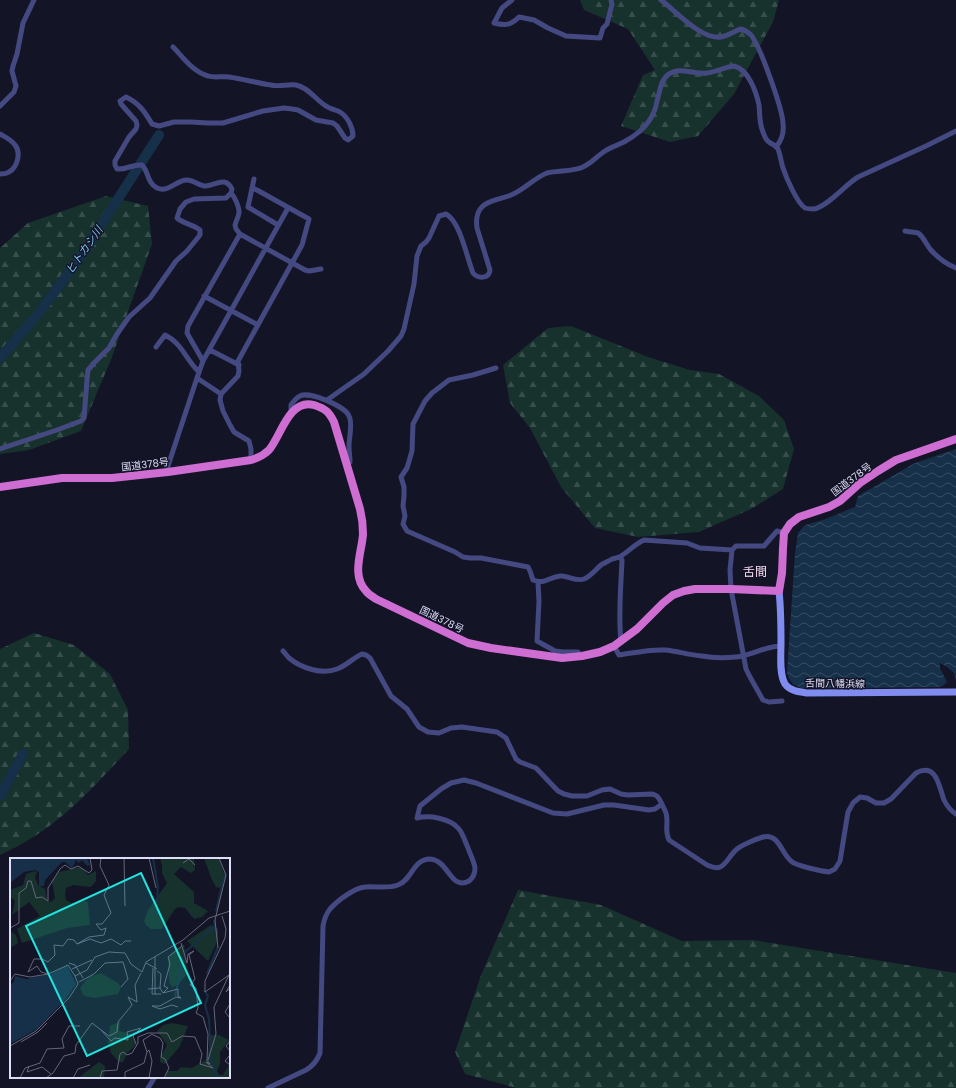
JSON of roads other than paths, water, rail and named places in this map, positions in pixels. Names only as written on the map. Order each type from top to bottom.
[{"type":"highway","name":"国道378号","points":[[0,487],[62,478],[112,478],[168,472],[250,460],[260,457],[268,451],[275,443],[285,422],[291,414],[300,407],[310,404],[323,408],[330,414],[334,422],[360,509],[363,523],[363,534],[358,573],[360,583],[365,591],[376,599],[468,643],[491,648],[562,658],[582,656],[600,652],[618,644],[637,629],[663,603],[673,595],[684,591],[695,589],[731,588],[779,591]]},
{"type":"highway","name":"国道378号","points":[[784,533],[790,524],[799,517],[829,507],[840,501],[860,483],[896,460],[956,439]]},
{"type":"highway","points":[[779,591],[782,573],[784,533]]},
{"type":"main road","name":"舌間八幡浜線","points":[[779,591],[781,602],[782,678],[785,685],[795,692],[956,692]]},
{"type":"street","points":[[0,106],[14,92],[16,86],[12,71],[13,66],[17,54],[23,22],[34,0]]},
{"type":"street","points":[[512,0],[502,8],[494,23],[504,26],[514,22],[519,16],[534,20],[566,36],[600,38],[603,28],[607,24],[612,5],[611,0]]},
{"type":"street","points":[[661,0],[688,23],[708,35],[715,37],[727,36],[741,29],[747,31],[752,36],[757,44],[783,118],[784,123],[782,138],[776,147]]},
{"type":"street","points":[[173,47],[191,66],[207,76],[240,78],[273,86],[296,85],[303,88],[326,106],[341,112],[348,121],[353,131],[353,136],[348,140],[333,123],[316,120],[298,110],[284,108],[263,111],[223,123],[174,122],[159,126],[152,124],[142,108],[133,100],[126,97],[120,101],[121,104],[136,121],[137,125],[136,129],[129,137],[115,161],[118,169],[136,164],[142,165],[145,168],[151,183],[157,188],[164,189],[187,180],[203,186],[225,182],[230,185],[232,189],[231,193],[238,209],[239,213],[235,225],[236,230],[240,234],[304,270],[309,271],[321,269]]},
{"type":"street","points":[[327,400],[364,374],[401,336],[414,284],[416,256],[429,238],[439,216],[446,214],[453,219],[475,276],[487,276],[490,274],[490,270],[476,222],[481,208],[489,202],[516,193],[545,174],[584,167],[604,151],[632,137],[649,122],[655,109],[662,83],[669,74],[679,71],[708,73],[734,66],[738,66],[743,70],[755,91],[762,132],[768,142],[776,147],[789,183],[798,198],[805,208],[810,209],[815,209],[833,198],[852,180],[926,146],[956,130]]},
{"type":"street","points":[[0,134],[15,143],[19,151],[14,168],[6,174],[0,174]]},
{"type":"street","points":[[254,179],[248,207],[278,225]]},
{"type":"street","points":[[250,460],[251,449],[249,441],[234,432],[222,410],[220,400],[221,394],[238,376],[238,361],[302,245],[309,219],[252,188]]},
{"type":"street","points":[[0,449],[58,430],[81,421],[84,418],[88,370],[109,348],[126,321],[150,298],[176,261],[200,235],[200,230],[194,226],[182,222],[177,218],[180,208],[186,202],[194,199],[226,198],[231,193]]},
{"type":"street","points":[[168,472],[168,466],[196,378],[203,361],[288,208]]},
{"type":"street","points":[[905,231],[918,233],[936,255],[948,265],[956,268]]},
{"type":"street","points":[[203,361],[187,333],[188,326],[240,234]]},
{"type":"street","points":[[204,296],[258,325]]},
{"type":"street","points":[[156,347],[165,336],[173,339],[195,369],[199,372]]},
{"type":"street","points":[[210,350],[238,365]]},
{"type":"street","points":[[496,368],[449,380],[432,393],[425,401],[413,424],[412,451],[407,468],[401,477],[404,487],[403,524],[407,531],[434,542],[463,557],[481,558],[528,567],[533,580],[538,582],[559,576],[565,576],[576,580],[583,579],[589,576],[601,565],[620,557],[639,542],[644,540],[687,543],[700,548],[732,550]]},
{"type":"street","points":[[196,378],[221,394]]},
{"type":"street","points":[[291,414],[291,405],[300,396],[307,395],[327,400],[342,408],[349,415],[351,426],[349,448],[350,462],[347,465]]},
{"type":"street","points":[[782,700],[769,702],[763,700],[746,669],[731,588],[730,570],[732,550],[736,546],[764,546],[777,531],[784,533]]},
{"type":"street","points":[[620,557],[622,560],[618,644],[619,655],[663,650],[703,657],[736,657],[781,646]]},
{"type":"street","points":[[538,582],[539,601],[537,642],[555,651],[578,652],[582,656]]},
{"type":"street","points":[[283,650],[289,658],[300,665],[314,670],[327,672],[338,669],[362,654],[366,655],[370,658],[391,696],[407,710],[419,727],[428,732],[439,733],[451,728],[462,727],[497,732],[506,738],[516,759],[536,768],[558,791],[564,794],[572,796],[586,796],[602,790],[610,789],[621,794],[628,795],[656,795],[666,813],[666,834],[669,840],[713,868],[720,868],[738,849],[764,837],[772,838],[778,842],[787,857],[792,862],[828,872],[835,869],[840,861],[848,812],[853,803],[860,797],[867,798],[876,803],[884,803],[891,799],[916,773],[920,771],[925,770],[933,773],[937,777],[949,809],[956,814]]},
{"type":"street","points":[[268,1088],[306,1070],[315,1063],[320,1053],[323,926],[329,910],[357,889],[364,887],[389,887],[400,885],[418,864],[428,859],[439,862],[456,881],[462,883],[467,882],[474,875],[474,864],[464,838],[456,825],[446,820],[435,818],[417,818],[420,806],[441,789],[451,783],[464,780],[476,783],[546,811],[559,814],[566,814],[614,804],[649,810],[655,809],[662,804]]},
{"type":"street","points":[[148,1088],[154,1078]]},
{"type":"water","points":[[956,449],[956,681],[954,673],[940,663],[940,668],[947,682],[938,687],[801,688],[793,684],[787,673],[795,553],[798,533],[805,525],[823,520],[855,507],[858,496],[915,463]]},
{"type":"waterway","name":"ヒトカシ川","points":[[0,358],[38,314],[82,255],[159,135]]},
{"type":"waterway","points":[[0,796],[23,754]]},
{"type":"district","name":"舌間","points":[[755,572]]}]
